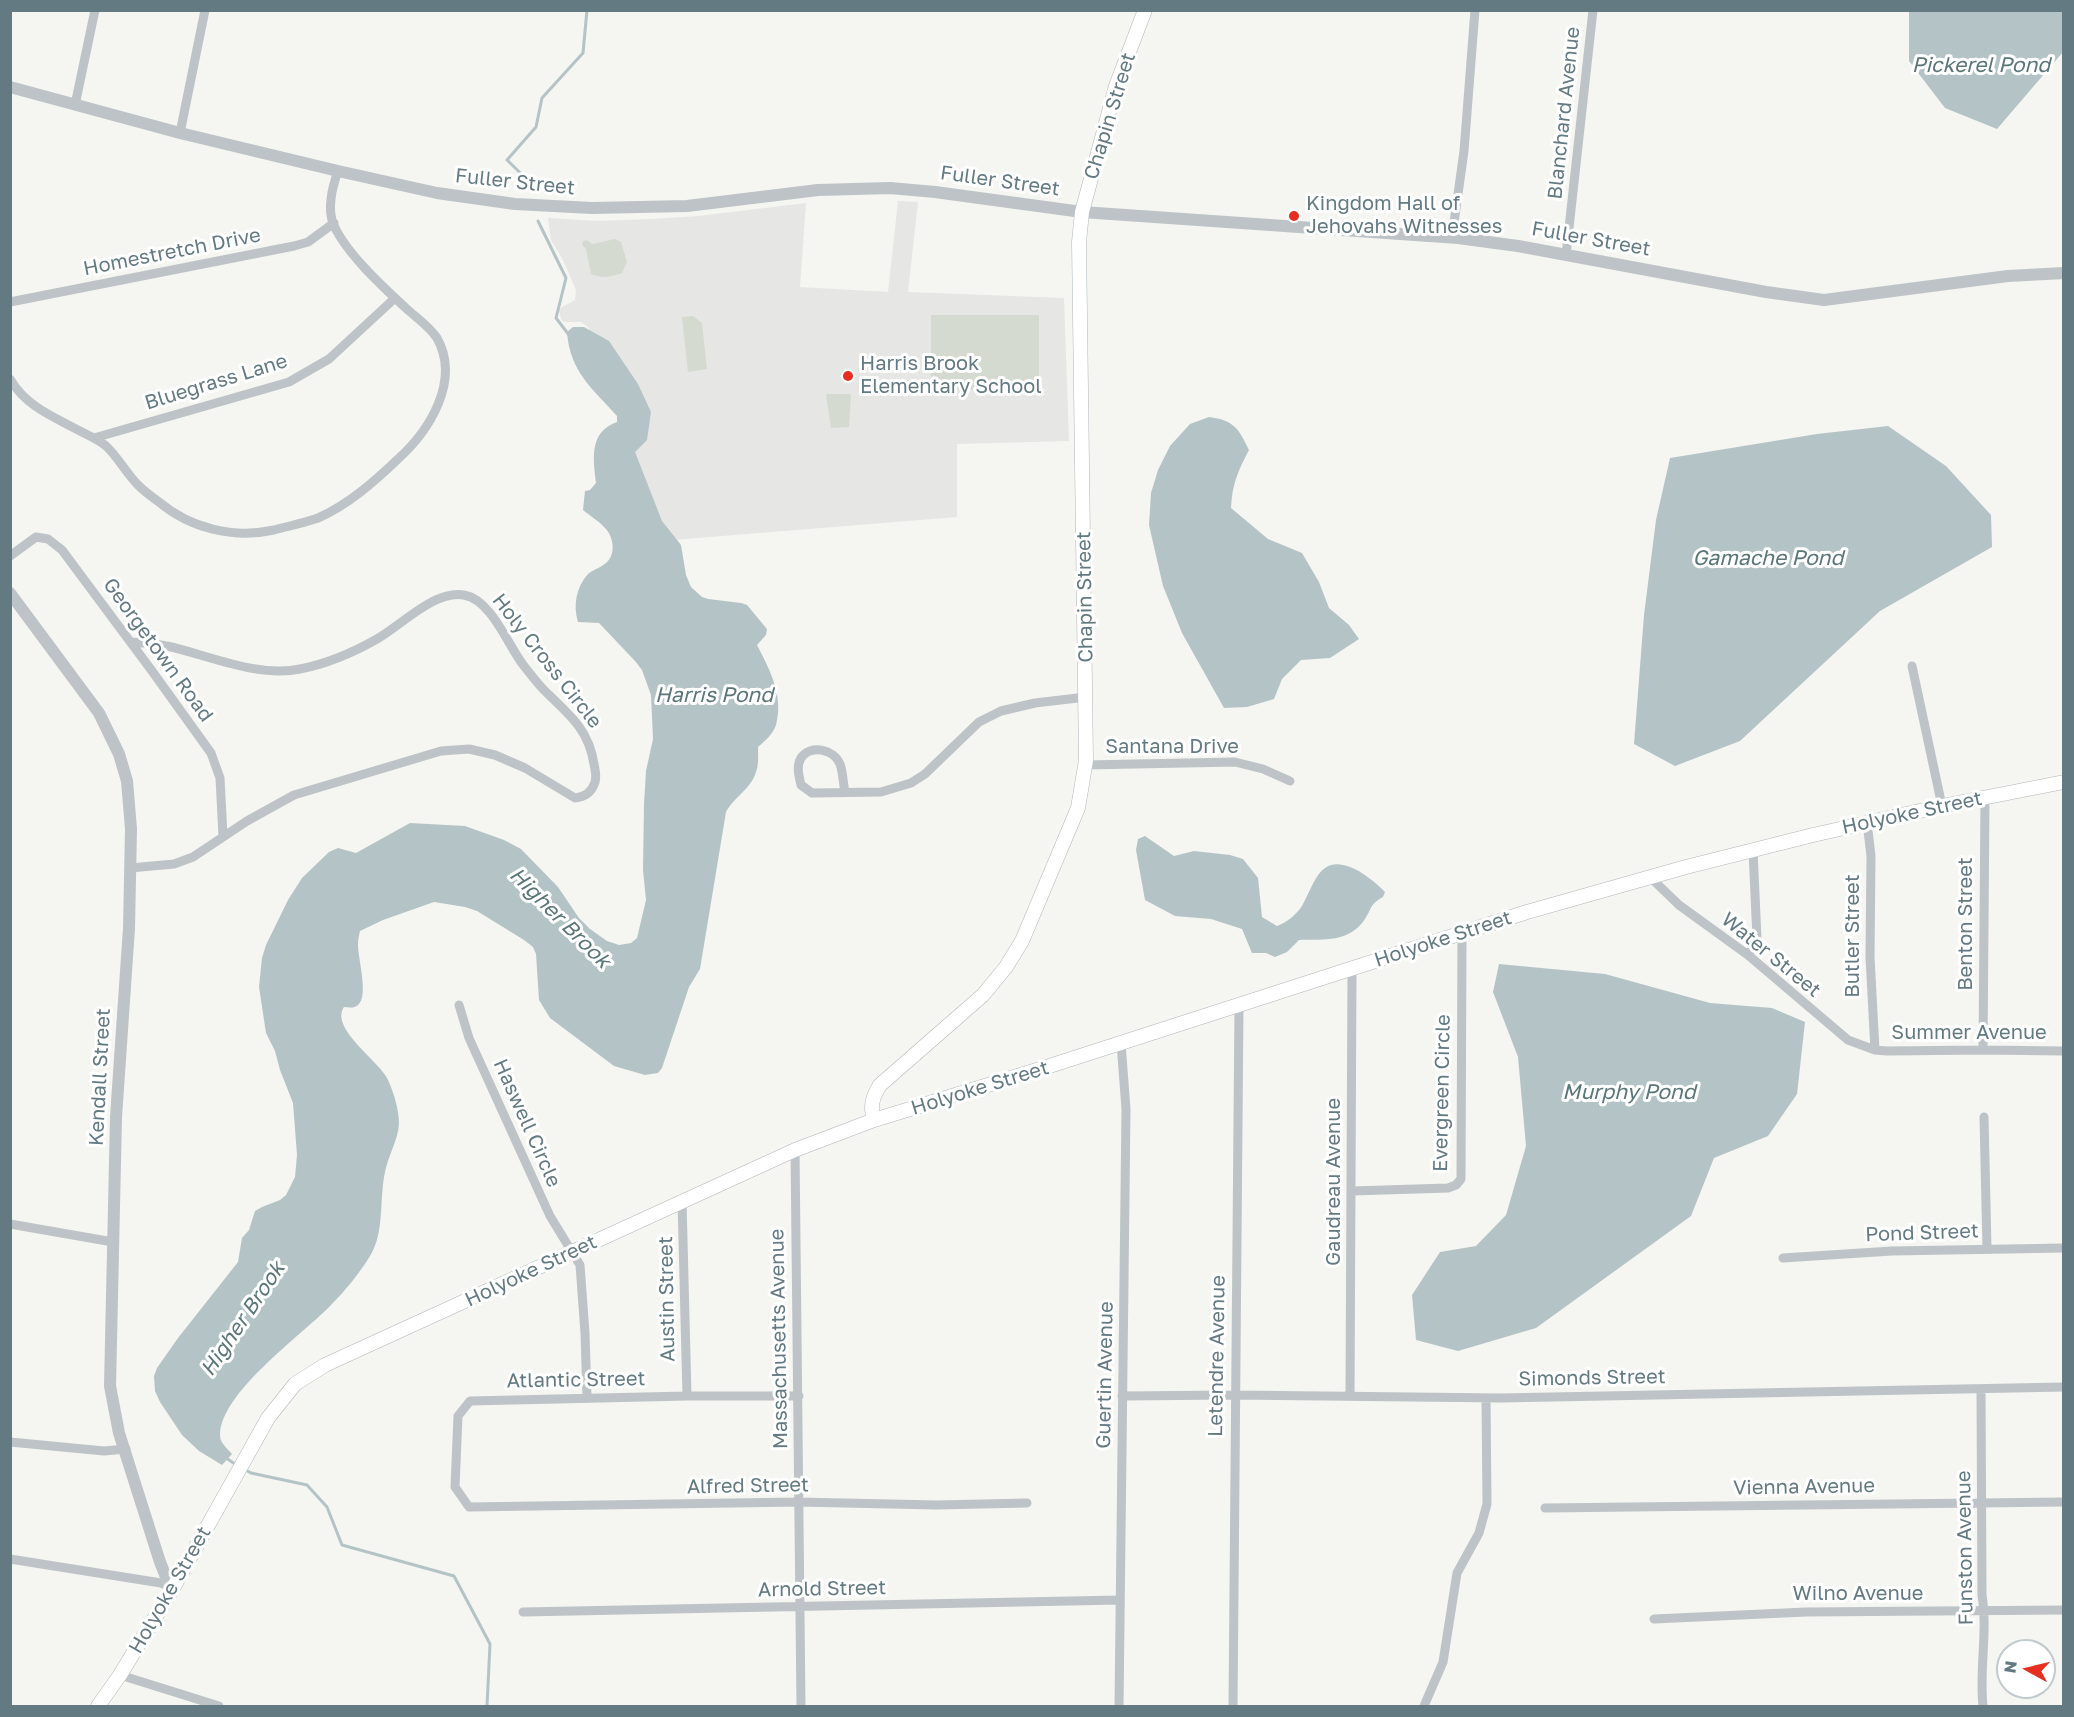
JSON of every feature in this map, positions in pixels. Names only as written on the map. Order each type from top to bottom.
[{"type":"main road","name":"Chapin Street","points":[[874,1120],[872,1097],[880,1085],[983,994],[1006,967],[1022,941],[1078,808],[1086,765],[1079,242],[1082,212],[1116,86],[1145,10]]},
{"type":"main road","name":"Holyoke Street","points":[[98,1707],[173,1588],[268,1418],[295,1384],[309,1374],[795,1150],[874,1120],[1121,1043],[1462,932],[1651,878],[1867,822],[2064,782]]},
{"type":"street","points":[[75,105],[95,10]]},
{"type":"street","points":[[180,133],[205,10]]},
{"type":"street","points":[[1452,237],[1464,151],[1475,10]]},
{"type":"street","name":"Blanchard Avenue","points":[[1566,255],[1593,10]]},
{"type":"street","name":"Fuller Street","points":[[10,87],[180,133],[338,171],[437,193],[537,206],[592,208],[687,206],[818,190],[873,188],[918,190],[1082,212],[1452,237],[1824,300],[2008,276],[2064,273]]},
{"type":"street","points":[[10,379],[21,395],[35,406],[105,445],[139,486],[174,514],[190,522],[223,531],[255,533],[296,525],[320,517],[355,495],[390,468],[418,440],[428,426],[437,408],[444,383],[444,365],[440,346],[435,336],[369,273],[339,237],[334,223],[332,202],[338,171]]},
{"type":"street","name":"Homestretch Drive","points":[[10,302],[294,246],[308,242],[334,223]]},
{"type":"street","name":"Bluegrass Lane","points":[[94,438],[289,381],[329,359],[395,297]]},
{"type":"street","name":"Georgetown Road","points":[[10,556],[33,537],[41,536],[62,550],[216,762],[220,778],[223,836]]},
{"type":"street","name":"Kendall Street","points":[[10,593],[99,713],[120,754],[130,800],[129,928],[116,1118],[110,1386],[119,1433],[126,1449],[160,1562],[173,1588]]},
{"type":"street","name":"Holy Cross Circle","points":[[130,642],[164,645],[235,664],[269,670],[299,669],[321,663],[368,644],[441,597],[466,596],[477,600],[486,608],[522,664],[584,733],[593,755],[596,773],[589,793],[573,798],[525,768],[495,755],[469,749],[448,749],[294,795],[223,836],[194,857],[169,865],[130,868]]},
{"type":"street","points":[[1912,666],[1942,806]]},
{"type":"street","points":[[845,792],[839,762],[831,753],[820,750],[807,752],[801,759],[798,770],[801,785],[812,793],[880,792],[911,783],[925,774],[979,722],[1001,711],[1035,703],[1086,697]]},
{"type":"street","name":"Santana Drive","points":[[1086,765],[1235,762],[1263,769],[1290,781]]},
{"type":"street","name":"Benton Street","points":[[1983,1050],[1985,798]]},
{"type":"street","name":"Butler Street","points":[[1867,822],[1871,856],[1869,957],[1875,1050]]},
{"type":"street","points":[[1748,955],[1757,939],[1753,850]]},
{"type":"street","name":"Water Street","points":[[1651,878],[1679,905],[1748,955],[1848,1040],[1875,1050]]},
{"type":"street","name":"Evergreen Circle","points":[[1352,1191],[1448,1188],[1456,1185],[1461,1179],[1462,932]]},
{"type":"street","name":"Gaudreau Avenue","points":[[1350,1396],[1352,968]]},
{"type":"street","name":"Haswell Circle","points":[[459,1005],[469,1038],[540,1195],[558,1233],[580,1265],[587,1398]]},
{"type":"street","name":"Letendre Avenue","points":[[1233,1707],[1239,1005]]},
{"type":"street","name":"Guertin Avenue","points":[[1119,1707],[1126,1109],[1121,1043]]},
{"type":"street","name":"Summer Avenue","points":[[1875,1050],[2064,1051]]},
{"type":"street","points":[[1984,1117],[1987,1249]]},
{"type":"street","name":"Massachusetts Avenue","points":[[795,1150],[801,1707]]},
{"type":"street","name":"Austin Street","points":[[682,1201],[687,1396]]},
{"type":"street","points":[[10,1224],[114,1242]]},
{"type":"street","name":"Pond Street","points":[[1783,1258],[1892,1251],[2064,1248]]},
{"type":"street","name":"Simonds Street","points":[[1122,1396],[1486,1398],[2064,1387]]},
{"type":"street","name":"Funston Avenue","points":[[1981,1389],[1982,1595],[1985,1611],[1981,1683],[1983,1707]]},
{"type":"street","name":"Atlantic Street","points":[[469,1507],[455,1487],[458,1416],[470,1401],[799,1396]]},
{"type":"street","points":[[1424,1707],[1443,1662],[1457,1573],[1479,1533],[1487,1504],[1486,1398]]},
{"type":"street","points":[[10,1442],[104,1451],[126,1449]]},
{"type":"street","name":"Alfred Street","points":[[469,1507],[798,1502],[938,1505],[1027,1503]]},
{"type":"street","name":"Vienna Avenue","points":[[1545,1508],[2064,1502]]},
{"type":"street","points":[[10,1559],[161,1583],[173,1588]]},
{"type":"street","name":"Arnold Street","points":[[523,1612],[1120,1600]]},
{"type":"street","name":"Wilno Avenue","points":[[1654,1619],[1806,1612],[2064,1610]]},
{"type":"street","points":[[120,1675],[219,1707]]},
{"type":"shaded area","name":"Harris Brook Elementary School","points":[[898,201],[918,202],[908,292],[1064,298],[1069,441],[957,444],[957,517],[673,540],[628,462],[644,437],[588,327],[581,322],[564,322],[561,319],[559,310],[575,300],[576,290],[551,240],[548,218],[598,221],[651,219],[698,216],[806,203],[800,287],[888,292]]},
{"type":"shaded area","points":[[615,239],[621,242],[627,262],[622,273],[606,277],[591,274],[586,249],[582,245],[583,241],[587,240],[592,244]]},
{"type":"shaded area","points":[[931,315],[1039,315],[1039,389],[931,390]]},
{"type":"shaded area","points":[[693,316],[702,323],[707,369],[688,372],[682,317]]},
{"type":"shaded area","points":[[826,394],[851,395],[849,427],[831,428]]},
{"type":"water","name":"Pickerel Pond","points":[[1909,11],[2063,11],[2063,52],[1997,129],[1945,108],[1909,61]]},
{"type":"water","name":"Harris Pond","points":[[573,327],[584,327],[609,341],[638,384],[651,412],[647,440],[635,452],[662,521],[681,545],[686,575],[691,587],[702,597],[708,599],[747,605],[767,629],[766,635],[757,645],[771,674],[777,694],[776,725],[771,734],[758,747],[758,766],[754,778],[726,812],[700,969],[689,987],[662,1068],[658,1073],[645,1075],[614,1066],[550,1018],[539,1000],[536,954],[533,947],[477,911],[434,902],[383,920],[360,931],[358,945],[363,994],[358,1005],[344,1007],[341,1016],[350,1035],[388,1080],[399,1119],[397,1136],[383,1182],[378,1237],[366,1263],[341,1294],[264,1366],[234,1401],[224,1418],[220,1435],[222,1443],[232,1454],[222,1465],[199,1451],[182,1435],[160,1402],[155,1391],[154,1376],[178,1338],[238,1262],[242,1238],[249,1230],[255,1211],[286,1195],[295,1177],[297,1155],[293,1103],[275,1051],[266,1033],[259,987],[262,958],[266,945],[288,900],[302,878],[329,852],[338,848],[356,853],[410,823],[465,826],[504,840],[521,849],[558,887],[579,918],[607,941],[619,945],[631,943],[637,938],[646,900],[643,870],[644,804],[646,771],[653,739],[651,695],[642,670],[599,623],[578,622],[576,603],[581,585],[588,574],[606,563],[612,553],[612,540],[608,531],[583,510],[585,491],[590,490],[596,483],[594,455],[597,439],[608,426],[617,422],[617,416],[591,388],[578,369],[569,346],[567,332]]},
{"type":"water","points":[[1209,417],[1224,420],[1235,427],[1249,450],[1236,478],[1231,508],[1268,539],[1302,553],[1319,582],[1329,608],[1349,625],[1359,639],[1330,658],[1301,660],[1282,679],[1274,699],[1247,707],[1224,708],[1182,633],[1163,586],[1149,525],[1151,493],[1158,470],[1170,446],[1190,424]]},
{"type":"water","name":"Gamache Pond","points":[[1888,426],[1946,466],[1991,515],[1992,547],[1880,611],[1740,741],[1675,766],[1634,744],[1644,615],[1656,520],[1670,458],[1817,434]]},
{"type":"water","points":[[1145,836],[1174,856],[1194,851],[1230,855],[1243,859],[1258,878],[1262,917],[1277,926],[1297,912],[1319,874],[1331,865],[1340,864],[1355,869],[1385,892],[1383,897],[1373,904],[1359,927],[1344,936],[1299,940],[1287,952],[1275,957],[1266,953],[1252,953],[1242,929],[1211,919],[1175,916],[1145,900],[1136,850],[1138,839]]},
{"type":"water","name":"Murphy Pond","points":[[1499,964],[1605,974],[1710,1003],[1772,1008],[1805,1022],[1797,1094],[1768,1136],[1714,1158],[1691,1216],[1536,1328],[1458,1351],[1416,1340],[1412,1295],[1440,1252],[1476,1246],[1506,1215],[1526,1146],[1518,1057],[1493,992]]},
{"type":"waterway","name":"Higher Brook","points":[[540,192],[507,160],[536,127],[542,98],[583,53],[587,10]]},
{"type":"waterway","name":"Higher Brook","points":[[538,221],[566,278],[556,318],[569,335]]},
{"type":"waterway","name":"Higher Brook","points":[[226,1458],[238,1466]]},
{"type":"waterway","name":"Higher Brook","points":[[244,1469],[251,1473],[307,1485],[327,1507],[342,1545],[454,1576],[490,1644],[487,1706]]},
{"type":"place","name":"Kingdom Hall of Jehovahs Witnesses","points":[[1294,216]]},
{"type":"place","name":"Harris Brook Elementary School","points":[[848,376]]}]
